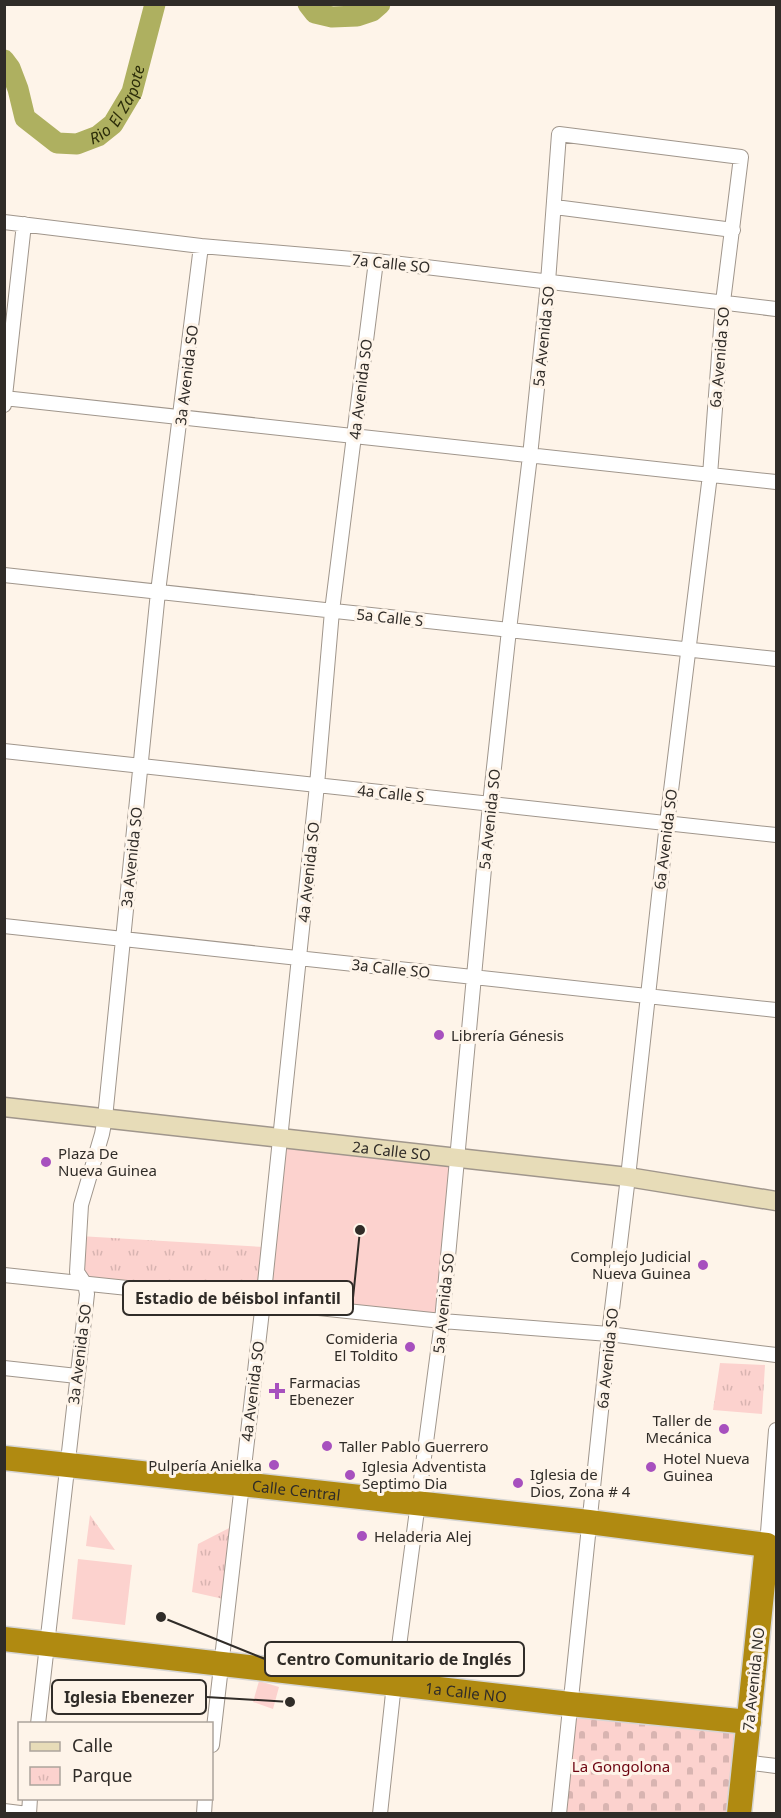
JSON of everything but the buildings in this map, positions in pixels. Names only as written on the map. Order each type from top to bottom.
[{"type":"highway","name":"Calle Central","points":[[4,1458],[589,1522],[769,1556]]},
{"type":"highway","name":"7a Avenida NO","points":[[739,1814],[769,1556]]},
{"type":"highway","name":"1a Calle NO","points":[[4,1639],[570,1704],[749,1722]]},
{"type":"street","name":"6a Avenida SO","points":[[559,134],[741,157],[723,302],[710,475],[647,996],[559,1814]]},
{"type":"street","name":"5a Avenida SO","points":[[380,1814],[394,1684],[442,1321],[490,804],[548,282],[559,134]]},
{"type":"street","points":[[555,207],[733,230]]},
{"type":"street","name":"7a Calle SO","points":[[4,222],[201,246],[376,261],[777,309]]},
{"type":"street","points":[[4,405],[24,224]]},
{"type":"street","name":"3a Avenida SO","points":[[38,1722],[87,1294],[85,1284],[77,1272],[81,1205],[105,1118],[158,592],[201,246]]},
{"type":"street","name":"4a Avenida SO","points":[[213,1736],[281,1138],[317,785],[332,611],[376,261]]},
{"type":"street","points":[[5,398],[777,482]]},
{"type":"street","name":"5a Calle S","points":[[4,575],[777,659]]},
{"type":"street","name":"4a Calle S","points":[[4,751],[777,835]]},
{"type":"street","name":"3a Calle SO","points":[[4,926],[777,1011]]},
{"type":"street","name":"2a Calle SO","points":[[4,1107],[628,1177],[777,1201]]},
{"type":"street","points":[[4,1275],[442,1321],[609,1334],[777,1355]]},
{"type":"street","points":[[4,1368],[77,1376]]},
{"type":"street","points":[[769,1556],[777,1430]]},
{"type":"street","points":[[744,1762],[777,1766]]},
{"type":"street","points":[[4,1811],[28,1814]]},
{"type":"green space","points":[[285,1144],[452,1163],[436,1316],[269,1298]]},
{"type":"green space","points":[[79,1236],[264,1247],[258,1298],[92,1281],[83,1274]]},
{"type":"green space","points":[[720,1363],[765,1365],[762,1414],[713,1410]]},
{"type":"green space","points":[[90,1515],[115,1550],[86,1546]]},
{"type":"green space","points":[[237,1524],[228,1600],[192,1592],[198,1544]]},
{"type":"green space","points":[[78,1559],[132,1565],[125,1625],[72,1619]]},
{"type":"green space","points":[[259,1681],[279,1687],[273,1709],[253,1702]]},
{"type":"green space","name":"La Gongolona","points":[[577,1713],[736,1733],[729,1813],[564,1814],[570,1733]]},
{"type":"waterway","name":"Rio El Zapote","points":[[4,60],[10,68],[18,89],[25,118],[57,143],[77,144],[98,136],[113,124],[132,92],[155,4]]},
{"type":"waterway","name":"Rio El Zapote","points":[[308,4],[315,13],[332,17],[357,16],[372,11],[380,4]]},
{"type":"place","name":"Librería Génesis","points":[[439,1035]]},
{"type":"place","name":"Plaza De Nueva Guinea","points":[[46,1162]]},
{"type":"place","name":"Estadio de béisbol infantil","points":[[360,1230]]},
{"type":"place","name":"Complejo Judicial Nueva Guinea","points":[[703,1265]]},
{"type":"place","name":"Comideria El Toldito","points":[[410,1347]]},
{"type":"place","name":"Farmacias Ebenezer","points":[[277,1391]]},
{"type":"place","name":"Taller de Mecánica","points":[[724,1429]]},
{"type":"place","name":"Taller Pablo Guerrero","points":[[327,1446]]},
{"type":"place","name":"Pulpería Anielka","points":[[274,1465]]},
{"type":"place","name":"Hotel Nueva Guinea","points":[[651,1467]]},
{"type":"place","name":"Iglesia Adventista Septimo Dia","points":[[350,1475]]},
{"type":"place","name":"Iglesia de Dios, Zona # 4","points":[[518,1483]]},
{"type":"place","name":"Heladeria Alej","points":[[362,1536]]},
{"type":"place","name":"Centro Comunitario de Inglés","points":[[161,1617]]},
{"type":"place","name":"Iglesia Ebenezer","points":[[290,1702]]}]
